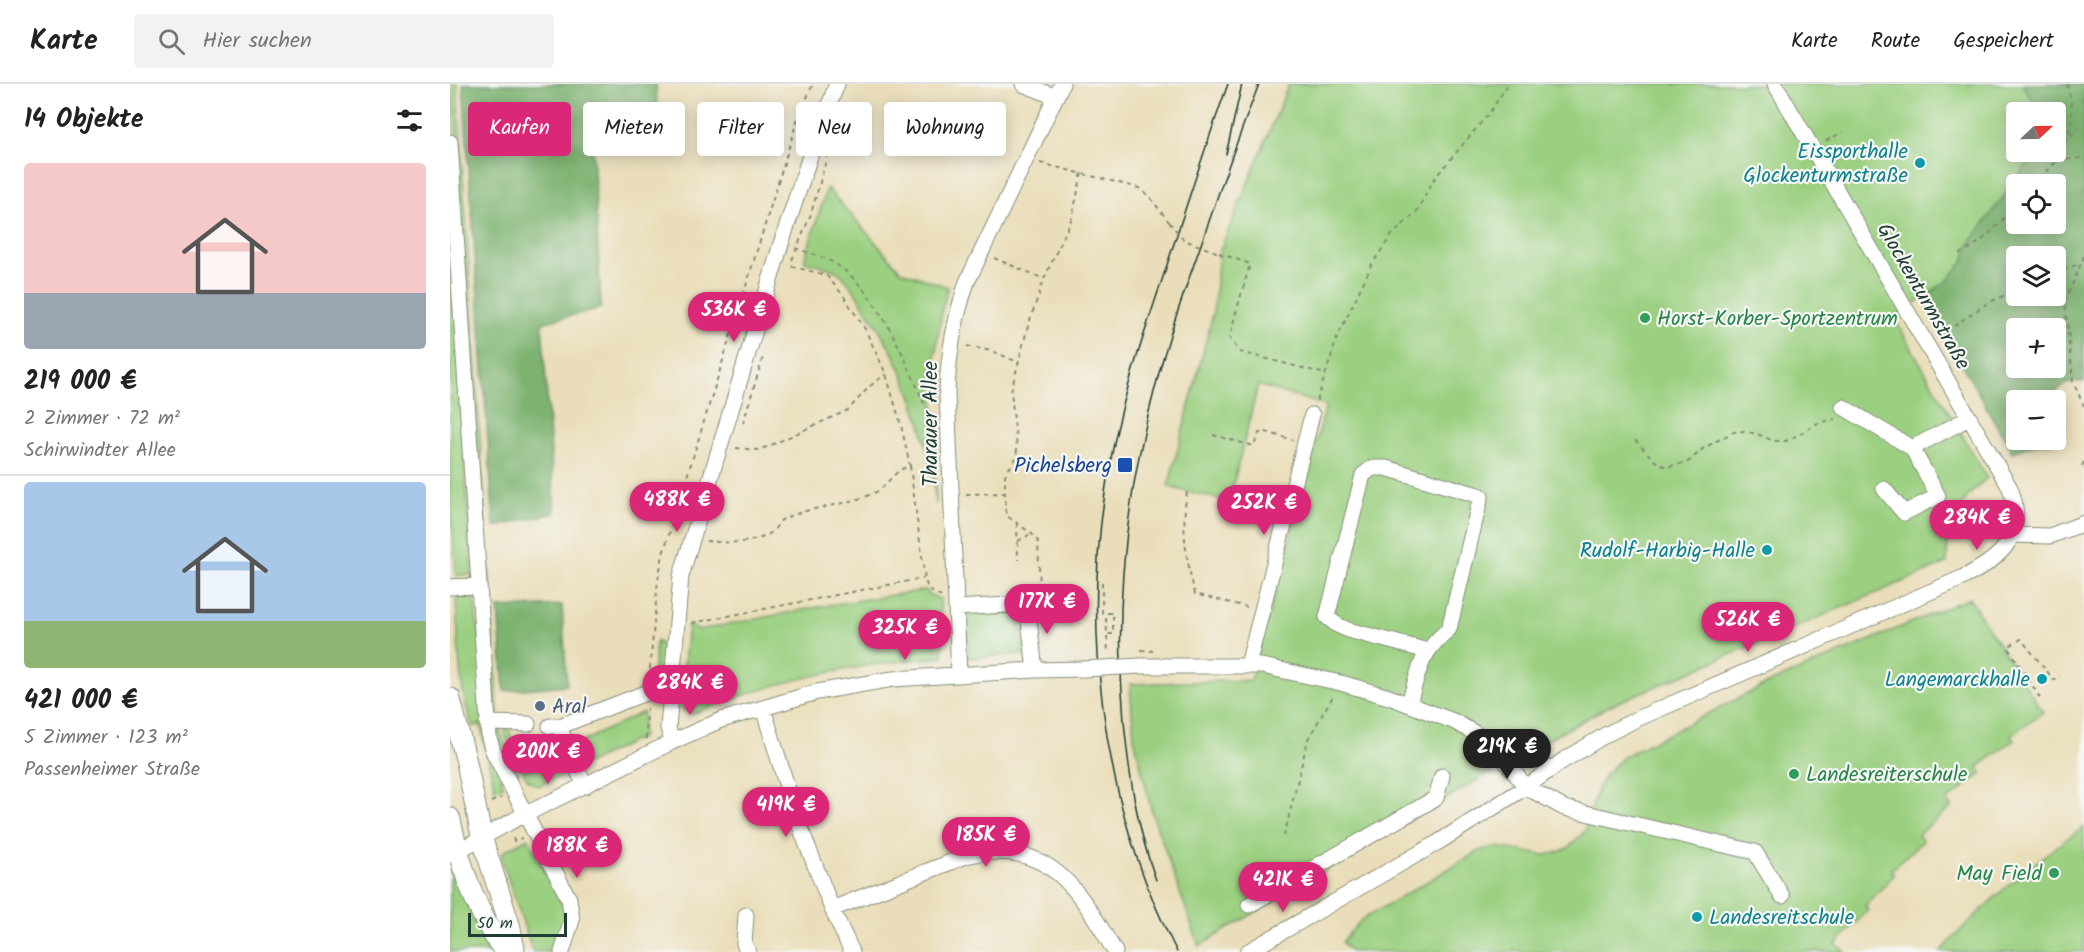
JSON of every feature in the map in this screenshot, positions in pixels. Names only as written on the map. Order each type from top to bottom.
[{"type":"main road","points":[[450,698],[482,838],[510,926],[515,952]]},
{"type":"main road","points":[[450,818],[453,853],[488,925],[505,952]]},
{"type":"street","points":[[672,742],[668,728],[681,576],[783,264],[781,244],[837,84]]},
{"type":"street","points":[[1023,84],[1059,90]]},
{"type":"street","name":"Glockenturmstraße","points":[[1775,84],[1970,417],[2013,497],[2016,519],[2013,535]]},
{"type":"street","name":"Tharauer Allee","points":[[959,675],[947,393],[948,370],[957,313],[972,271],[1059,90]]},
{"type":"street","points":[[450,142],[489,738],[493,752],[569,899],[572,920],[562,952]]},
{"type":"street","points":[[1842,407],[1912,448],[1938,496],[1904,513],[1884,489]]},
{"type":"street","points":[[1248,665],[1314,411]]},
{"type":"street","points":[[1912,448],[1970,417]]},
{"type":"street","points":[[1409,704],[1421,661],[1437,639],[1449,629],[1481,496],[1386,468],[1372,468],[1364,475],[1328,617],[1337,625],[1348,630],[1428,651]]},
{"type":"street","points":[[1248,952],[1273,946],[1580,751],[1639,718],[1972,574],[1994,560],[2006,548],[2013,535],[2050,536],[2084,523]]},
{"type":"street","points":[[450,587],[479,585]]},
{"type":"street","points":[[956,608],[1026,604],[1035,670]]},
{"type":"street","points":[[453,853],[525,814],[721,720],[817,692],[893,679],[1035,670],[1248,665],[1341,683],[1409,704],[1453,721],[1496,749],[1526,787],[1564,808],[1755,852],[1782,896]]},
{"type":"street","points":[[585,786],[555,726],[671,683]]},
{"type":"street","points":[[763,708],[797,819],[832,909],[852,952]]},
{"type":"street","points":[[487,723],[528,724]]},
{"type":"street","points":[[1249,905],[1436,798],[1442,776]]},
{"type":"street","points":[[832,909],[966,856],[986,851],[1016,852],[1031,856],[1044,864],[1078,894],[1114,952]]},
{"type":"street","points":[[746,915],[744,944],[748,952]]},
{"type":"path","points":[[646,739],[653,620],[663,554],[798,118],[813,84]]},
{"type":"path","points":[[1314,411],[1337,338],[1372,264],[1392,235],[1417,211],[1434,179],[1490,112],[1508,84]]},
{"type":"path","points":[[2067,84],[2073,118],[2067,138]]},
{"type":"path","points":[[2067,138],[2084,123]]},
{"type":"path","points":[[1826,141],[1843,132]]},
{"type":"path","points":[[827,156],[811,214],[796,249],[783,264],[826,275],[843,294],[865,329],[886,374],[901,425],[910,466],[924,578],[927,588],[932,593],[943,597]]},
{"type":"path","points":[[2066,159],[2084,158]]},
{"type":"path","points":[[2043,174],[2056,162]]},
{"type":"path","points":[[1038,163],[1138,188],[1149,196],[1184,240],[1250,264],[1230,339],[1240,352],[1326,374]]},
{"type":"path","points":[[1040,588],[1038,541],[1007,516],[1005,509],[1005,475],[1016,458],[1016,428],[1011,391],[1044,279],[1072,218],[1082,173]]},
{"type":"path","points":[[1959,254],[1974,248],[2006,216]]},
{"type":"path","points":[[781,244],[831,261],[848,273],[866,294],[900,349],[926,409],[936,415]]},
{"type":"path","points":[[2084,256],[2065,301],[2073,382],[2084,406]]},
{"type":"path","points":[[991,257],[1044,279]]},
{"type":"path","points":[[2066,269],[2079,264]]},
{"type":"path","points":[[1939,336],[1986,304],[2006,295]]},
{"type":"path","points":[[963,346],[992,351],[1018,362]]},
{"type":"path","points":[[741,427],[761,368],[764,350]]},
{"type":"path","points":[[735,440],[733,447],[757,450],[767,447],[848,410],[870,386],[886,374]]},
{"type":"path","points":[[1635,440],[1655,461],[1666,467],[1688,462],[1704,448],[1733,432],[1743,431],[1774,441],[1785,441],[1815,424],[1834,420],[1842,407]]},
{"type":"path","points":[[1213,435],[1254,446],[1259,433],[1266,432],[1304,444]]},
{"type":"path","points":[[2082,466],[2084,461]]},
{"type":"path","points":[[701,549],[704,540],[725,542],[762,537],[773,531],[783,519],[877,492],[903,467],[910,466]]},
{"type":"path","points":[[1186,492],[1183,516],[1185,557],[1195,594],[1262,610]]},
{"type":"path","points":[[963,494],[1005,493]]},
{"type":"path","points":[[1017,523],[1018,560]]},
{"type":"path","points":[[1018,541],[1032,534]]},
{"type":"path","points":[[686,624],[924,578]]},
{"type":"path","points":[[1102,582],[1102,613],[1113,613],[1113,634],[1107,634]]},
{"type":"path","points":[[1106,618],[1108,652]]},
{"type":"path","points":[[2040,698],[2008,647],[2021,639],[2054,680],[2060,676]]},
{"type":"path","points":[[1284,836],[1308,739],[1341,683]]},
{"type":"path","points":[[492,802],[507,795]]},
{"type":"path","points":[[496,800],[498,805]]},
{"type":"path","points":[[513,838],[514,842],[528,836]]},
{"type":"green space","points":[[452,84],[457,84],[486,529],[481,529]]},
{"type":"green space","points":[[463,84],[656,84],[657,102],[583,102],[583,156],[593,156],[601,308],[542,323],[555,513],[494,527],[468,156],[571,156],[571,102],[468,102],[468,155]]},
{"type":"green space","name":"Horst-Korber-Sportzentrum","points":[[1289,84],[2084,84],[2065,102],[2006,102],[2006,162],[2029,162],[2020,174],[2006,174],[2006,193],[1970,243],[1964,261],[1947,281],[1894,318],[1987,478],[1967,497],[1955,515],[1947,548],[1947,563],[1609,706],[1516,757],[1199,946],[1152,813],[1134,737],[1130,684],[1251,680],[1326,406],[1258,385],[1229,501],[1168,487],[1213,314],[1219,253]]},
{"type":"green space","points":[[2022,84],[2084,84],[2084,382],[2073,382],[2058,390],[2006,390],[2006,442],[1924,298],[1947,281],[1964,261],[1970,243],[2006,193],[2006,234],[2066,234],[2066,174],[2020,174],[2029,162],[2066,162],[2066,102],[2033,102]]},
{"type":"green space","points":[[827,188],[901,271],[948,287],[942,310],[933,370],[936,504],[928,451],[913,400],[879,328],[843,276],[832,269],[804,261]]},
{"type":"green space","points":[[450,238],[472,574],[456,576],[450,496]]},
{"type":"green space","points":[[489,566],[498,713],[492,711],[483,567]]},
{"type":"green space","points":[[926,590],[930,595],[940,599],[943,657],[878,664],[816,675],[754,692],[693,714],[680,709],[688,625],[698,630],[829,605]]},
{"type":"green space","points":[[473,595],[503,787],[495,789],[480,724],[473,727],[461,680],[456,600],[458,596]]},
{"type":"green space","name":"Landesreiterschule","points":[[1969,598],[2043,712],[2011,735],[2014,740],[1978,767],[1982,773],[1947,801],[1951,807],[1918,835],[1923,841],[1891,870],[1894,875],[1865,906],[1868,910],[1836,944],[1845,952],[1351,952],[1342,942],[1361,920],[1481,850],[1497,847],[1544,855],[1568,848],[1585,831],[1597,790],[1605,775],[1624,756],[1767,684]]},
{"type":"green space","points":[[562,605],[567,685],[504,691],[498,608]]},
{"type":"green space","points":[[1016,612],[1020,617],[1025,654],[967,658],[966,616]]},
{"type":"green space","points":[[656,641],[667,648],[664,679],[654,683],[653,681]]},
{"type":"green space","points":[[643,712],[642,737],[584,765],[573,746]]},
{"type":"green space","points":[[509,728],[515,749],[525,770],[557,754],[563,757],[569,773],[538,786],[527,779],[506,737],[505,729]]},
{"type":"green space","points":[[500,731],[519,773],[514,776],[492,735]]},
{"type":"green space","name":"May Field","points":[[2084,827],[2084,952],[1940,952],[2008,885]]},
{"type":"green space","points":[[528,838],[565,910],[565,922],[556,952],[533,952],[501,857],[504,851]]},
{"type":"green space","points":[[450,871],[456,875],[476,926],[490,952],[450,952],[450,879],[452,878]]},
{"type":"tram line","points":[[1177,952],[1150,894],[1129,833],[1113,770],[1103,705],[1097,640],[1097,575],[1103,511],[1113,448],[1124,401],[1137,355],[1228,84]]},
{"type":"tram line","points":[[1226,154],[1242,84]]},
{"type":"tram line","points":[[1156,880],[1144,841],[1128,761],[1121,679],[1122,595],[1130,511],[1145,429],[1166,349],[1259,84]]},
{"type":"place","name":"Eissporthalle Glockenturmstraße","points":[[1920,163]]},
{"type":"place","name":"Horst-Korber-Sportzentrum","points":[[1645,318]]},
{"type":"place","name":"Pichelsberg","points":[[1125,465]]},
{"type":"place","name":"Rudolf-Harbig-Halle","points":[[1767,550]]},
{"type":"place","name":"Langemarckhalle","points":[[2042,679]]},
{"type":"place","name":"Aral","points":[[540,706]]},
{"type":"place","name":"Landesreiterschule","points":[[1794,774]]},
{"type":"place","name":"May Field","points":[[2054,873]]},
{"type":"place","name":"Landesreitschule","points":[[1697,917]]}]
